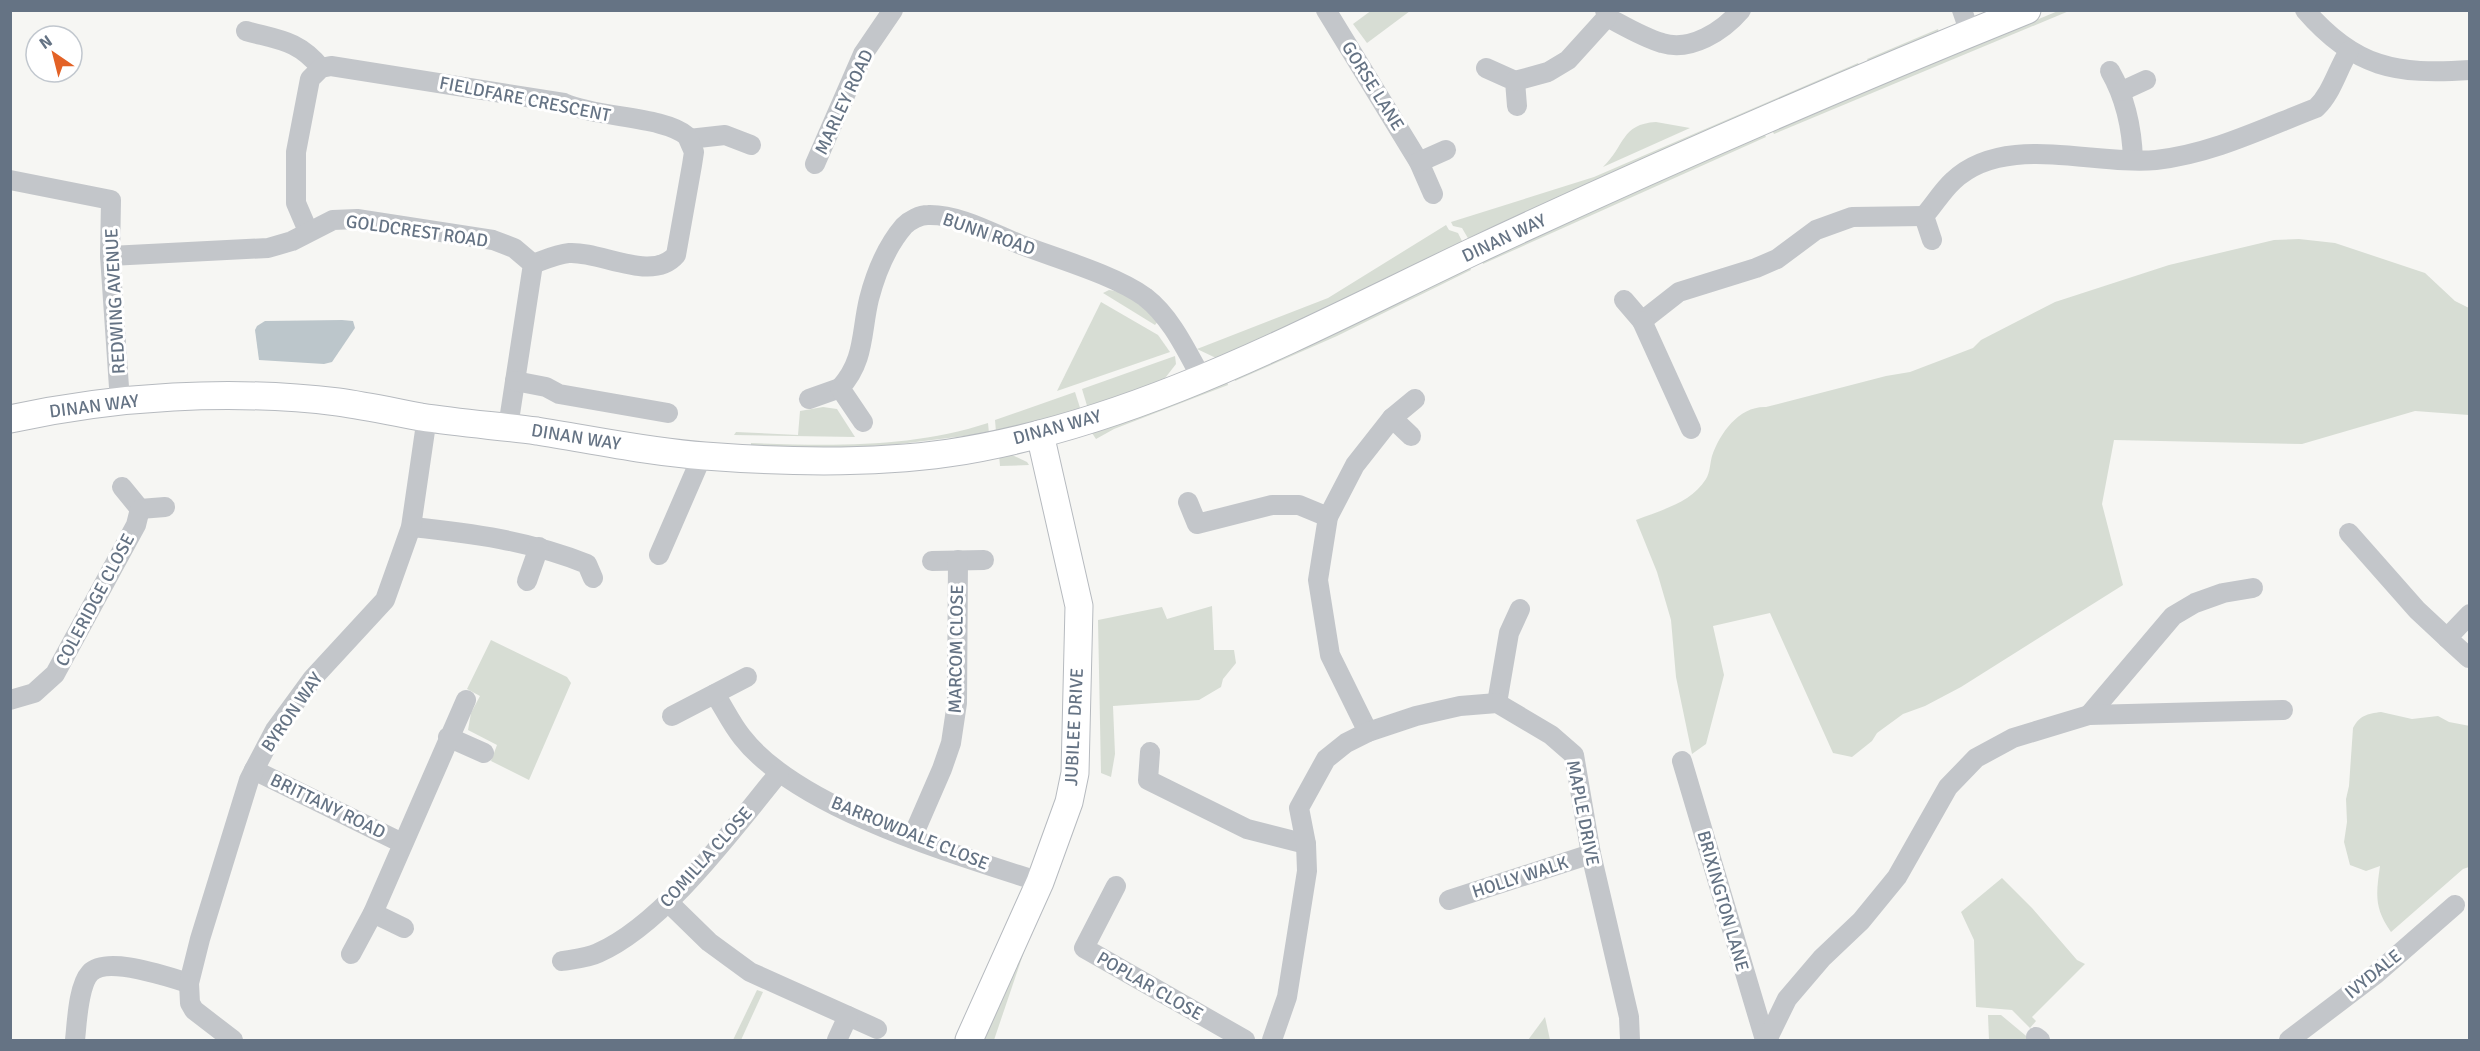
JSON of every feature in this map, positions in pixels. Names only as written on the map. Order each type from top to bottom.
[{"type":"street","name":"MARLEY ROAD","points":[[815,164],[863,54],[893,10]]},
{"type":"street","name":"GORSE LANE","points":[[1326,10],[1419,162],[1433,194]]},
{"type":"street","points":[[1486,68],[1515,81],[1548,72],[1568,60],[1606,14],[1663,44],[1689,43],[1715,34],[1741,10]]},
{"type":"street","name":"DINAN WAY","points":[[10,419],[55,409],[120,402],[230,396],[336,402],[702,456],[859,461],[948,453],[1040,434],[1115,412],[1202,379],[1617,185],[1816,97],[1966,22],[2027,10]]},
{"type":"street","points":[[2305,10],[2326,34],[2349,51],[2372,62],[2395,69],[2431,72],[2469,70]]},
{"type":"street","points":[[246,31],[293,44],[308,53],[321,68],[310,79],[296,152],[296,203],[308,231]]},
{"type":"street","points":[[1642,321],[1679,292],[1778,259],[1816,230],[1852,217],[1924,216],[1953,181],[1974,167],[2002,158],[2061,155],[2133,160],[2182,156],[2228,142],[2316,108],[2326,98],[2340,65],[2349,51]]},
{"type":"street","name":"FIELDFARE CRESCENT","points":[[321,68],[331,66],[564,103],[582,111],[660,124],[684,133],[689,139]]},
{"type":"street","points":[[2110,71],[2122,91],[2132,131],[2133,160]]},
{"type":"street","points":[[2122,91],[2146,80]]},
{"type":"street","points":[[1515,81],[1517,106]]},
{"type":"street","points":[[508,427],[533,264],[570,253],[652,267],[668,264],[676,255],[692,165],[694,152],[689,139],[725,135],[751,146]]},
{"type":"street","points":[[1419,162],[1446,150]]},
{"type":"street","name":"REDWING AVENUE","points":[[10,180],[111,200],[110,256],[120,402]]},
{"type":"street","name":"BUNN ROAD","points":[[840,388],[855,369],[868,301],[879,267],[891,243],[906,224],[928,214],[955,220],[1094,272],[1137,292],[1155,305],[1174,329],[1202,379]]},
{"type":"street","points":[[1924,216],[1932,240]]},
{"type":"street","name":"GOLDCREST ROAD","points":[[110,256],[268,248],[292,241],[333,220],[357,219],[493,240],[514,249],[533,264]]},
{"type":"street","points":[[1624,300],[1642,321],[1691,429]]},
{"type":"street","points":[[515,381],[546,387],[559,394],[668,413]]},
{"type":"street","points":[[809,399],[840,388],[863,422]]},
{"type":"street","points":[[1368,732],[1330,655],[1318,580],[1328,517],[1355,465],[1392,418],[1415,399]]},
{"type":"street","name":"BYRON WAY","points":[[233,1041],[194,1010],[190,1003],[189,982],[249,780],[275,730],[313,678],[385,600],[411,527],[427,417]]},
{"type":"street","points":[[1392,418],[1411,436]]},
{"type":"street","name":"JUBILEE DRIVE","points":[[969,1041],[1040,882],[1069,802],[1075,772],[1079,606],[1040,434]]},
{"type":"street","points":[[659,555],[702,456]]},
{"type":"street","points":[[122,487],[140,509],[165,507]]},
{"type":"street","points":[[1188,502],[1197,524],[1272,505],[1299,505],[1328,517]]},
{"type":"street","name":"COLERIDGE CLOSE","points":[[10,700],[34,693],[55,674],[136,525],[140,509]]},
{"type":"street","points":[[411,527],[482,534],[539,547],[587,564],[593,578]]},
{"type":"street","points":[[2349,533],[2416,610],[2469,658]]},
{"type":"street","points":[[527,581],[539,547]]},
{"type":"street","name":"MARCOM CLOSE","points":[[912,838],[942,770],[951,742],[957,704],[958,560]]},
{"type":"street","name":"MARCOM CLOSE","points":[[932,561],[984,560]]},
{"type":"street","points":[[2089,715],[2173,616],[2195,603],[2223,593],[2253,588]]},
{"type":"street","points":[[1272,1041],[1287,997],[1307,871],[1306,844],[1299,808],[1326,759],[1346,743],[1368,732],[1416,716],[1460,706],[1497,703],[1509,633],[1520,609]]},
{"type":"street","points":[[2447,638],[2469,614]]},
{"type":"street","points":[[672,716],[747,677]]},
{"type":"street","name":"BARROWDALE CLOSE","points":[[716,694],[742,738],[779,773],[836,806],[912,838],[1040,882]]},
{"type":"street","name":"BRITTANY ROAD","points":[[351,954],[373,913],[466,700]]},
{"type":"street","name":"MAPLE DRIVE","points":[[1497,703],[1551,735],[1574,755],[1591,854],[1629,1017],[1630,1041]]},
{"type":"street","points":[[1766,1041],[1787,999],[1822,958],[1861,921],[1898,877],[1948,786],[1976,758],[2013,738],[2089,715],[2283,710]]},
{"type":"street","points":[[448,737],[484,753]]},
{"type":"street","points":[[1150,752],[1148,780],[1247,829],[1306,844]]},
{"type":"street","name":"BRIXINGTON LANE","points":[[1682,761],[1766,1041]]},
{"type":"street","name":"BRITTANY ROAD","points":[[254,770],[402,843]]},
{"type":"street","name":"COMILLA CLOSE","points":[[562,961],[597,954],[624,938],[668,902],[779,773]]},
{"type":"street","name":"HOLLY WALK","points":[[1449,900],[1591,854]]},
{"type":"street","name":"POPLAR CLOSE","points":[[1116,886],[1084,948],[1245,1041]]},
{"type":"street","points":[[668,902],[710,942],[750,972],[877,1029]]},
{"type":"street","name":"IVYDALE","points":[[2289,1041],[2376,974],[2455,905]]},
{"type":"street","points":[[373,913],[404,928]]},
{"type":"street","points":[[75,1041],[83,986],[90,972],[113,964],[189,982]]},
{"type":"street","points":[[837,1041],[848,1016]]},
{"type":"shaded area","points":[[1372,10],[1410,11],[1367,43],[1353,24]]},
{"type":"shaded area","points":[[2058,11],[2069,11],[1774,134],[1772,130]]},
{"type":"shaded area","points":[[1938,29],[1939,33],[1869,63],[1867,59]]},
{"type":"shaded area","points":[[1858,63],[1860,66],[1469,240],[1462,228],[1453,226],[1451,222],[1594,177]]},
{"type":"shaded area","points":[[1656,122],[1690,128],[1603,167],[1630,132],[1636,127]]},
{"type":"shaded area","points":[[1764,133],[1766,137],[1483,264],[1482,260]]},
{"type":"shaded area","points":[[1446,225],[1449,230],[1458,233],[1463,243],[1228,355],[1216,358],[1197,349],[1328,298]]},
{"type":"shaded area","points":[[2299,239],[2335,243],[2425,273],[2455,301],[2469,308],[2469,415],[2415,411],[2302,444],[2114,440],[2102,504],[2123,585],[1961,687],[1925,706],[1903,714],[1877,733],[1872,741],[1852,757],[1833,753],[1770,613],[1713,626],[1724,675],[1706,744],[1692,754],[1676,677],[1671,620],[1657,572],[1636,520],[1675,505],[1700,487],[1707,477],[1712,456],[1720,438],[1739,416],[1756,408],[1910,372],[1973,348],[1981,340],[2055,302],[2169,265],[2274,240]]},
{"type":"shaded area","points":[[1469,266],[1471,270],[1337,336],[1235,381],[1234,378]]},
{"type":"shaded area","points":[[1109,290],[1129,297],[1158,321],[1155,325],[1103,293]]},
{"type":"shaded area","points":[[1101,302],[1158,335],[1170,352],[1057,391]]},
{"type":"shaded area","points":[[265,321],[353,321],[355,328],[332,362],[324,364],[259,360],[255,330]]},
{"type":"shaded area","points":[[1175,356],[1176,364],[1162,382],[1088,409],[1082,389]]},
{"type":"shaded area","points":[[1227,381],[1228,385],[1114,429],[1096,439],[1092,433],[1167,406]]},
{"type":"shaded area","points":[[1075,392],[1081,411],[996,432],[995,420]]},
{"type":"shaded area","points":[[823,407],[837,409],[855,437],[734,435],[736,432],[798,435],[800,411]]},
{"type":"shaded area","points":[[988,423],[989,433],[891,445],[807,449],[751,447],[751,443],[841,445],[900,441],[930,437]]},
{"type":"shaded area","points":[[1010,454],[1029,465],[1000,466],[999,455]]},
{"type":"shaded area","points":[[1212,606],[1214,650],[1234,650],[1236,663],[1223,679],[1221,687],[1199,700],[1113,706],[1115,754],[1111,777],[1101,773],[1098,620],[1162,607],[1167,619]]},
{"type":"shaded area","points":[[491,640],[567,677],[571,683],[529,780],[491,761],[497,745],[468,730],[471,713],[480,696],[467,689]]},
{"type":"shaded area","points":[[2381,712],[2412,719],[2438,716],[2449,722],[2470,726],[2469,867],[2463,869],[2391,932],[2379,908],[2380,866],[2366,871],[2350,865],[2344,842],[2353,728],[2364,716]]},
{"type":"shaded area","points":[[2002,878],[2032,908],[2077,960],[2085,964],[2032,1017],[2036,1021],[2030,1028],[2012,1010],[1976,1007],[1974,940],[1961,912]]},
{"type":"shaded area","points":[[1031,931],[994,1040],[980,1040]]},
{"type":"shaded area","points":[[757,990],[763,992],[741,1040],[733,1040]]},
{"type":"shaded area","points":[[1988,1015],[2001,1015],[2031,1040],[1989,1040]]},
{"type":"shaded area","points":[[1545,1017],[1550,1040],[1528,1040]]}]
